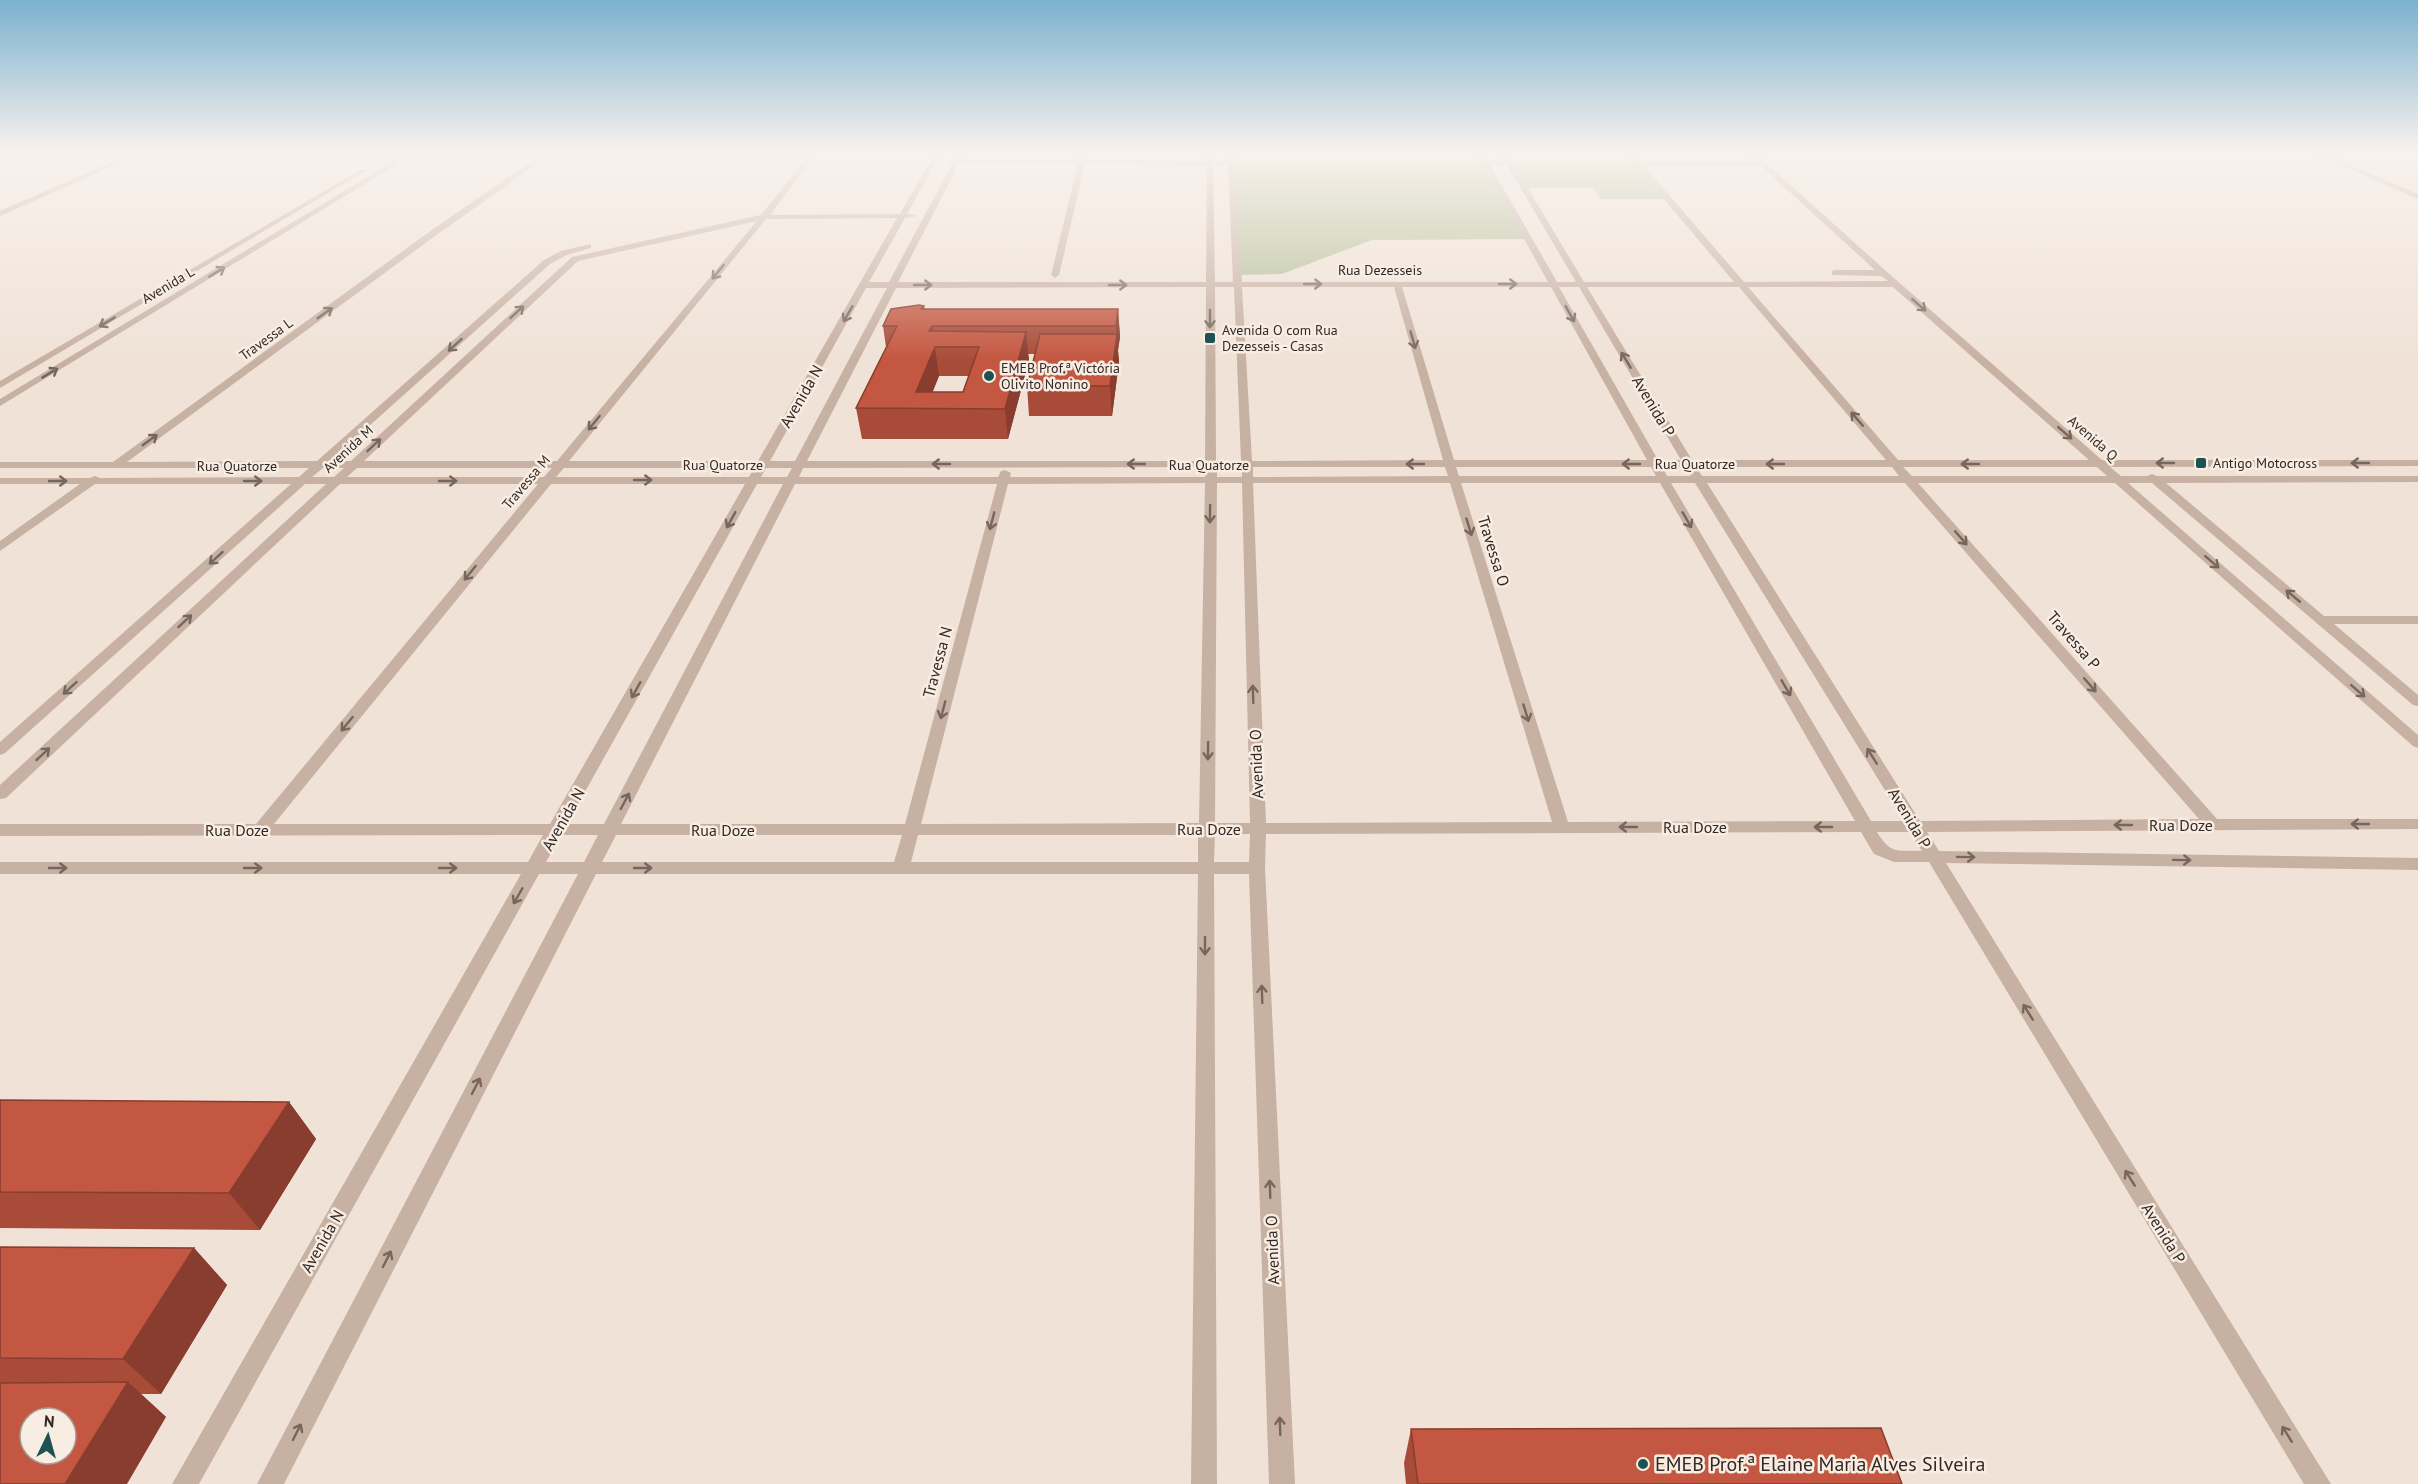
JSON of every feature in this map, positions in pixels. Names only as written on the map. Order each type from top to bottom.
[{"type":"street","name":"Avenida L","points":[[0,385],[276,222]]},
{"type":"street","name":"Avenida L","points":[[0,403],[298,222]]},
{"type":"street","name":"Travessa L","points":[[0,547],[452,222]]},
{"type":"street","name":"Avenida M","points":[[0,750],[556,256],[574,249],[717,222]]},
{"type":"street","name":"Avenida M","points":[[0,794],[575,260],[587,255],[727,222]]},
{"type":"street","name":"Travessa M","points":[[260,830],[759,222]]},
{"type":"street","name":"Avenida N","points":[[185,1484],[867,280],[911,222]]},
{"type":"street","name":"Avenida N","points":[[270,1484],[896,280],[915,222]]},
{"type":"street","points":[[1055,275],[1068,222]]},
{"type":"street","points":[[1204,1484],[1210,222]]},
{"type":"street","name":"Avenida O","points":[[1234,222],[1246,472],[1258,829],[1257,868],[1282,1484]]},
{"type":"street","name":"Avenida P","points":[[1530,222],[1654,464],[1880,850],[1887,854],[1933,856]]},
{"type":"street","name":"Avenida P","points":[[1530,222],[1556,276],[1580,284],[1916,826],[2318,1484]]},
{"type":"street","points":[[1687,222],[1908,479]]},
{"type":"street","name":"Avenida Q","points":[[1827,222],[2418,743]]},
{"type":"street","points":[[556,256],[575,260]]},
{"type":"street","points":[[1720,274],[1743,273]]},
{"type":"street","points":[[1825,273],[1883,273]]},
{"type":"street","name":"Rua Dezesseis","points":[[1237,280],[1375,274]]},
{"type":"street","name":"Rua Dezesseis","points":[[867,280],[1237,280],[1397,284],[1586,274]]},
{"type":"street","name":"Rua Dezesseis","points":[[896,280],[1055,275],[1210,280]]},
{"type":"street","name":"Rua Dezesseis","points":[[1556,276],[1580,284],[1895,284]]},
{"type":"street","name":"Travessa O","points":[[1397,284],[1454,479],[1562,828]]},
{"type":"street","points":[[136,305],[163,304]]},
{"type":"street","name":"Rua Quatorze","points":[[0,481],[1003,480],[1210,472],[1454,479],[1663,479],[1694,471],[1896,464],[2418,463]]},
{"type":"street","name":"Rua Quatorze","points":[[0,465],[1007,464],[1210,472]]},
{"type":"street","name":"Travessa N","points":[[901,868],[1007,464]]},
{"type":"street","name":"Rua Quatorze","points":[[1246,472],[1450,464],[1654,464],[1694,471],[1908,479],[2418,479]]},
{"type":"street","name":"Avenida Q","points":[[2136,464],[2418,702]]},
{"type":"street","name":"Travessa P","points":[[1908,479],[2213,825]]},
{"type":"street","points":[[2321,620],[2418,620]]},
{"type":"street","name":"Rua Doze","points":[[0,830],[1258,829],[2418,824]]},
{"type":"street","points":[[1933,856],[2418,864]]},
{"type":"street","points":[[0,868],[1257,868]]},
{"type":"green space","points":[[1235,222],[1520,222],[1529,239],[1372,240],[1282,274],[1237,275]]},
{"type":"building","points":[[919,305],[924,306],[921,309],[1118,309],[1116,326],[932,326],[929,331],[1026,332],[1005,409],[856,408],[897,326],[883,326],[891,309]],"holes":[[[935,347],[979,347],[963,392],[916,392]]]},
{"type":"building","points":[[1040,334],[1117,334],[1110,386],[1027,386]]},
{"type":"building","points":[[0,1100],[289,1102],[229,1193],[0,1192]]},
{"type":"building","points":[[0,1247],[194,1248],[123,1359],[0,1358]]},
{"type":"building","points":[[128,1382],[78,1463],[78,1406],[18,1406],[18,1466],[76,1466],[65,1484],[0,1484],[0,1383]]},
{"type":"building","name":"EMEB Prof.ª Elaine Maria Alves Silveira","points":[[1881,1428],[1902,1484],[1418,1484],[1411,1429]]},
{"type":"place","name":"Avenida O com Rua Dezesseis - Casas","points":[[1210,338]]},
{"type":"place","name":"EMEB Prof.ª Victória Olivito Nonino","points":[[989,376]]},
{"type":"place","name":"Antigo Motocross","points":[[2201,463]]},
{"type":"place","name":"EMEB Prof.ª Elaine Maria Alves Silveira","points":[[1643,1464]]}]
